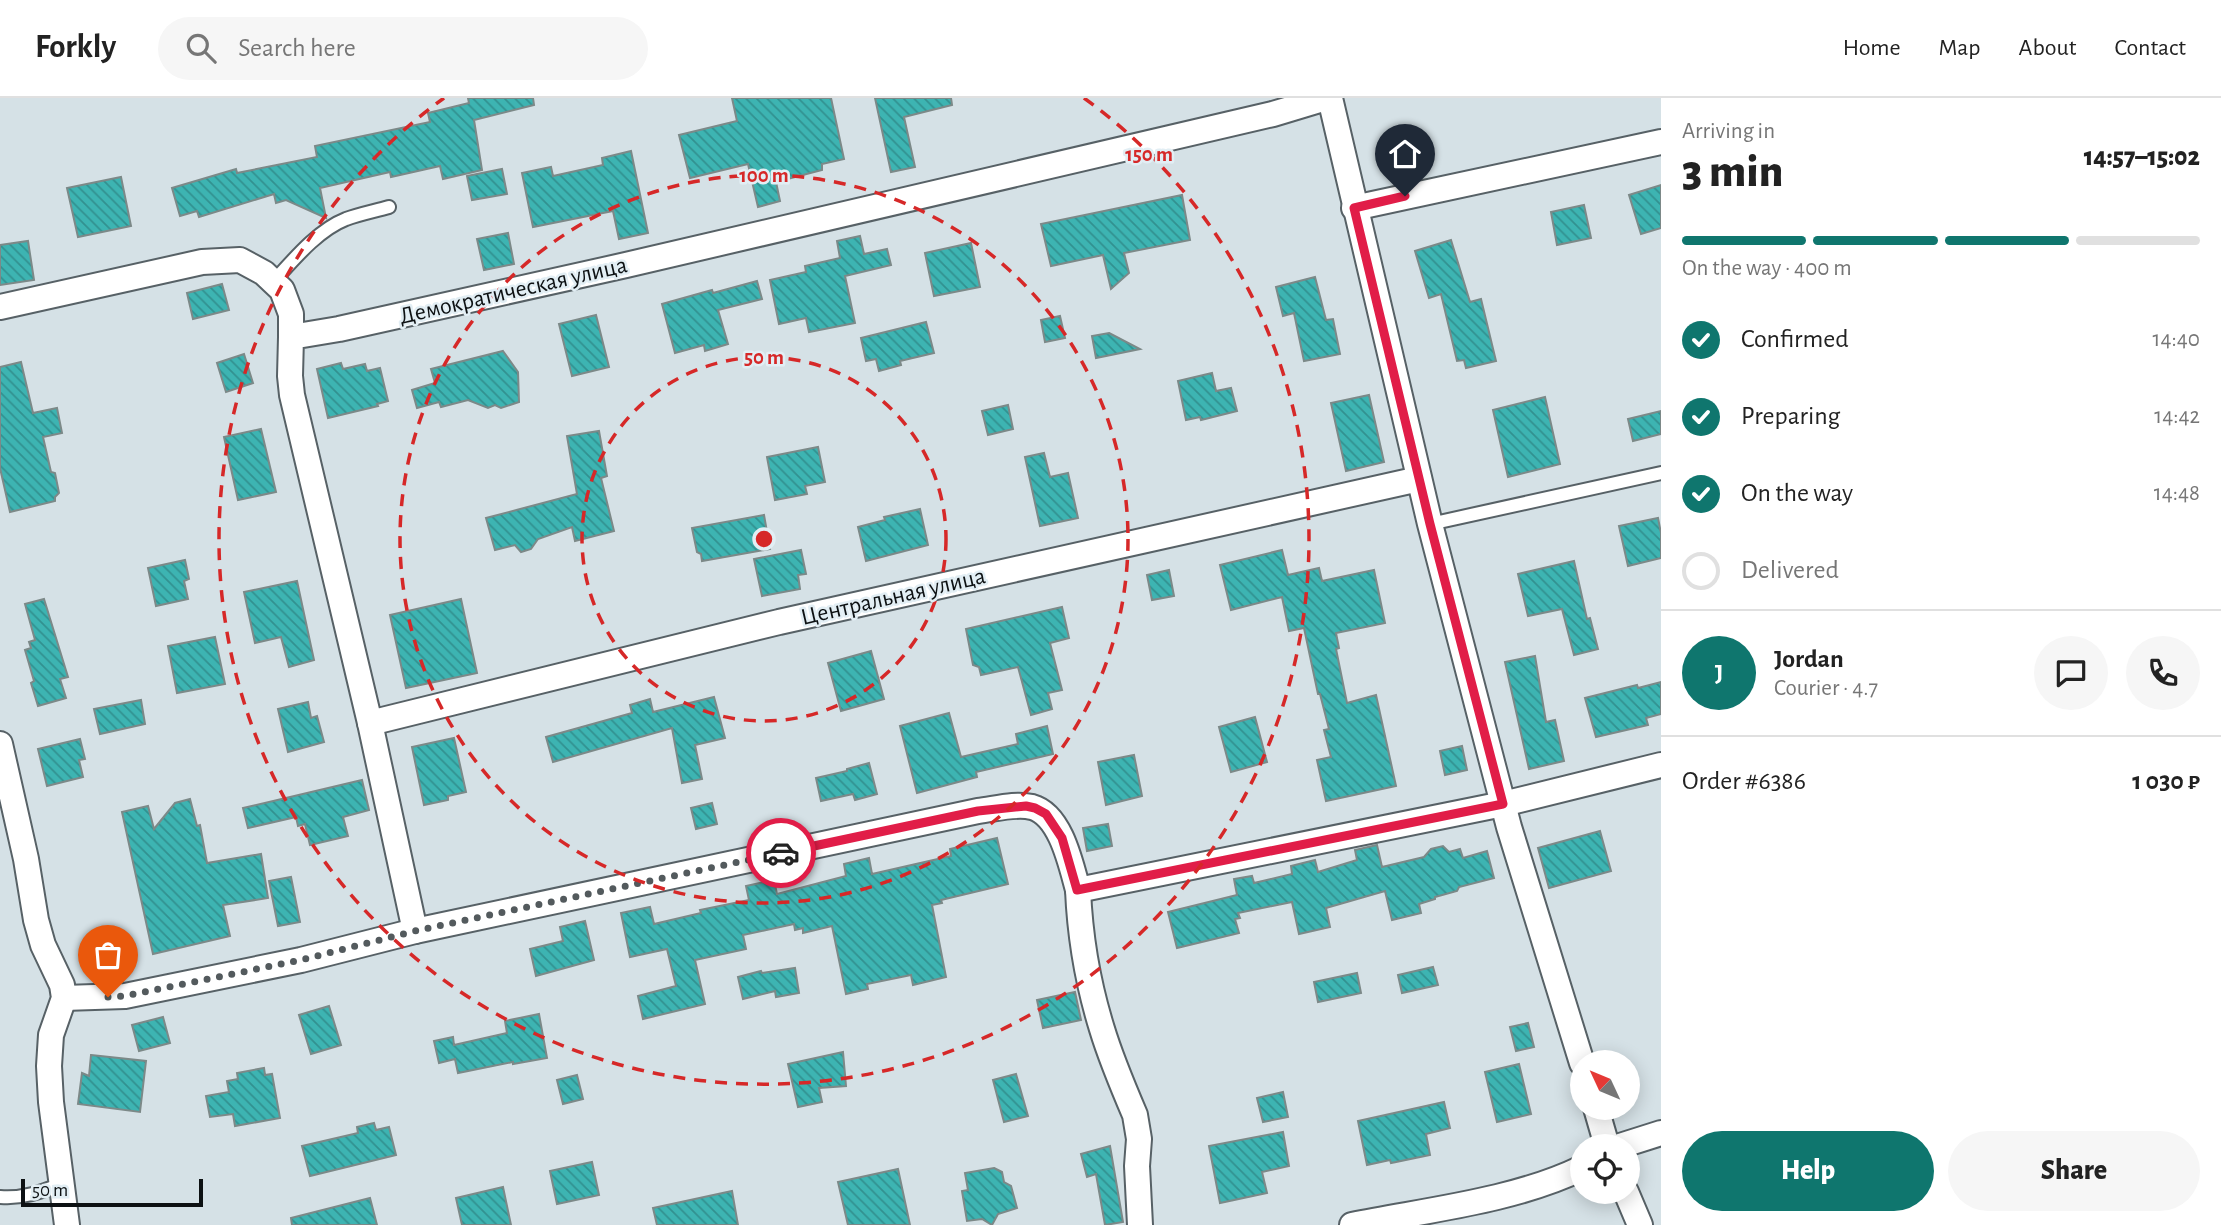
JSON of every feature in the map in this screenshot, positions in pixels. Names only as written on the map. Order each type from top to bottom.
[{"type":"street","points":[[1328,98],[1430,524],[1503,804],[1578,1050]]},
{"type":"street","name":"Демократическая улица","points":[[291,337],[339,329],[626,265],[1273,114],[1328,98]]},
{"type":"street","points":[[1354,208],[1661,142]]},
{"type":"street","points":[[0,307],[178,267],[227,259],[240,260],[251,265],[274,281],[288,301],[292,314],[292,395],[415,931]]},
{"type":"street","name":"Центральная улица","points":[[369,723],[779,622],[1419,479]]},
{"type":"street","points":[[0,744],[26,859],[36,920],[43,945],[62,985],[64,998],[51,1035],[49,1050],[51,1101],[66,1225]]},
{"type":"street","points":[[1077,890],[1503,804],[1661,765]]},
{"type":"street","points":[[64,998],[125,996],[301,960],[415,931],[951,817],[1012,806],[1035,808],[1046,814],[1062,838],[1077,890],[1079,921],[1101,1028],[1135,1115],[1140,1225]]},
{"type":"street","points":[[1640,1140],[1661,1133]]},
{"type":"street","points":[[1352,1225],[1482,1200],[1543,1185],[1570,1173]]},
{"type":"street","points":[[1631,1204],[1640,1225]]},
{"type":"lane","points":[[274,281],[294,259],[332,227],[344,220],[389,207]]},
{"type":"lane","points":[[1430,524],[1661,473]]},
{"type":"lane","points":[[0,1198],[37,1194],[61,1184]]},
{"type":"building","points":[[468,98],[533,98],[534,105],[474,120],[482,170],[443,179],[440,166],[391,177],[390,172],[320,188],[326,218],[286,200],[276,203],[274,194],[199,217],[197,211],[180,216],[172,188],[236,169],[237,173],[317,157],[315,146],[430,122],[428,113],[469,103]]},
{"type":"building","points":[[732,98],[831,98],[844,159],[822,164],[822,170],[776,182],[780,201],[758,207],[748,164],[690,178],[679,135],[737,121]]},
{"type":"building","points":[[875,98],[951,98],[952,105],[904,117],[915,167],[891,172]]},
{"type":"building","points":[[631,151],[648,233],[619,239],[613,211],[533,227],[522,173],[551,167],[553,176],[603,165],[602,158]]},
{"type":"building","points":[[502,169],[507,194],[472,200],[467,176]]},
{"type":"building","points":[[121,177],[131,226],[78,237],[67,188]]},
{"type":"building","points":[[1661,185],[1661,228],[1641,234],[1629,195]]},
{"type":"building","points":[[1182,195],[1190,240],[1124,253],[1129,273],[1111,289],[1103,255],[1051,266],[1041,224]]},
{"type":"building","points":[[1584,205],[1591,238],[1557,245],[1551,212]]},
{"type":"building","points":[[508,233],[514,264],[484,270],[477,239]]},
{"type":"building","points":[[860,236],[864,254],[887,249],[891,265],[845,276],[855,323],[809,332],[806,318],[779,324],[770,280],[806,272],[805,266],[840,258],[837,241]]},
{"type":"building","points":[[1451,240],[1470,302],[1481,299],[1496,361],[1466,368],[1464,360],[1457,361],[1441,294],[1429,298],[1415,251]]},
{"type":"building","points":[[28,241],[34,280],[0,285],[0,245]]},
{"type":"building","points":[[971,243],[980,287],[934,296],[925,253]]},
{"type":"building","points":[[1315,277],[1326,320],[1333,319],[1340,354],[1304,361],[1294,313],[1283,316],[1276,287]]},
{"type":"building","points":[[757,281],[762,299],[718,310],[728,344],[705,351],[704,345],[675,353],[662,304]]},
{"type":"building","points":[[222,284],[229,310],[193,319],[187,293]]},
{"type":"building","points":[[596,315],[609,367],[572,376],[559,324]]},
{"type":"building","points":[[1060,316],[1065,338],[1045,342],[1041,320]]},
{"type":"building","points":[[926,322],[934,353],[900,361],[901,365],[879,371],[876,359],[866,361],[861,338]]},
{"type":"building","points":[[1109,333],[1140,349],[1096,358],[1092,336]]},
{"type":"building","points":[[503,351],[518,372],[519,402],[501,408],[495,405],[488,408],[468,400],[441,407],[439,402],[417,408],[412,390],[435,383],[431,369]]},
{"type":"building","points":[[244,354],[253,383],[226,392],[217,363]]},
{"type":"building","points":[[21,362],[33,413],[57,408],[62,433],[43,437],[59,493],[55,501],[10,512],[0,468],[0,367]]},
{"type":"building","points":[[341,363],[343,369],[365,364],[367,371],[380,368],[388,401],[328,418],[317,369]]},
{"type":"building","points":[[1212,373],[1216,391],[1231,388],[1237,411],[1201,420],[1200,417],[1186,420],[1178,381]]},
{"type":"building","points":[[1369,395],[1384,462],[1346,471],[1331,403]]},
{"type":"building","points":[[1545,397],[1560,464],[1508,477],[1493,410]]},
{"type":"building","points":[[1008,405],[1013,429],[988,435],[982,411]]},
{"type":"building","points":[[1661,411],[1661,434],[1633,441],[1628,419]]},
{"type":"building","points":[[261,429],[276,492],[238,500],[224,437]]},
{"type":"building","points":[[599,431],[607,476],[601,478],[614,531],[575,541],[572,527],[538,539],[531,549],[521,552],[515,545],[495,550],[486,518],[577,494],[567,436]]},
{"type":"building","points":[[818,447],[825,482],[805,486],[807,494],[775,500],[767,457]]},
{"type":"building","points":[[1044,453],[1050,477],[1068,473],[1078,518],[1040,526],[1025,457]]},
{"type":"building","points":[[920,509],[928,545],[866,561],[858,527],[885,520],[884,517]]},
{"type":"building","points":[[764,515],[770,549],[702,561],[701,554],[697,552],[692,528]]},
{"type":"building","points":[[1658,518],[1661,558],[1628,566],[1619,526]]},
{"type":"building","points":[[801,550],[806,574],[798,575],[800,589],[762,596],[754,559]]},
{"type":"building","points":[[1282,550],[1288,575],[1319,568],[1322,581],[1374,570],[1385,623],[1336,633],[1339,648],[1336,649],[1347,703],[1376,695],[1396,786],[1326,801],[1317,760],[1331,757],[1324,730],[1329,729],[1318,694],[1304,628],[1289,631],[1282,597],[1231,610],[1220,565]]},
{"type":"building","points":[[185,560],[189,579],[184,581],[188,599],[156,606],[148,568]]},
{"type":"building","points":[[1574,561],[1587,619],[1590,618],[1598,649],[1574,655],[1562,609],[1528,616],[1518,574]]},
{"type":"building","points":[[1169,570],[1174,596],[1152,600],[1147,575]]},
{"type":"building","points":[[297,581],[314,660],[289,667],[281,637],[255,643],[244,592]]},
{"type":"building","points":[[44,599],[68,677],[60,679],[66,698],[38,706],[25,650],[31,648],[29,642],[35,640],[25,604]]},
{"type":"building","points":[[461,599],[477,673],[406,688],[390,615]]},
{"type":"building","points":[[1062,607],[1069,638],[1050,643],[1062,690],[1048,693],[1052,709],[1031,715],[1018,667],[981,675],[979,667],[973,665],[966,629]]},
{"type":"building","points":[[215,637],[225,684],[177,693],[168,646]]},
{"type":"building","points":[[871,651],[884,699],[841,711],[828,663]]},
{"type":"building","points":[[1535,656],[1546,722],[1555,720],[1564,761],[1529,769],[1505,662]]},
{"type":"building","points":[[1661,682],[1661,714],[1646,718],[1648,725],[1596,737],[1585,698]]},
{"type":"building","points":[[714,697],[725,738],[695,745],[702,779],[682,783],[672,728],[553,762],[546,737],[632,713],[630,705],[650,699],[653,712]]},
{"type":"building","points":[[141,700],[145,724],[100,734],[94,709]]},
{"type":"building","points":[[308,702],[311,718],[317,716],[324,742],[288,752],[278,709]]},
{"type":"building","points":[[949,713],[961,757],[1018,744],[1016,734],[1047,726],[1053,754],[976,772],[977,777],[917,793],[900,726]]},
{"type":"building","points":[[1255,717],[1267,762],[1231,772],[1219,727]]},
{"type":"building","points":[[454,738],[466,792],[448,796],[448,800],[424,805],[412,747]]},
{"type":"building","points":[[80,739],[85,759],[79,760],[83,777],[47,786],[38,749]]},
{"type":"building","points":[[1462,746],[1467,770],[1445,775],[1440,751]]},
{"type":"building","points":[[1134,755],[1142,796],[1106,805],[1098,762]]},
{"type":"building","points":[[869,763],[877,794],[855,800],[853,794],[821,801],[816,778]]},
{"type":"building","points":[[362,780],[369,810],[343,817],[348,836],[310,845],[305,824],[298,826],[296,817],[248,828],[243,808]]},
{"type":"building","points":[[190,799],[197,826],[200,825],[207,863],[261,854],[268,898],[223,905],[230,936],[153,954],[122,812],[148,806],[154,829],[175,803]]},
{"type":"building","points":[[712,803],[717,824],[696,829],[691,808]]},
{"type":"building","points":[[1108,824],[1112,846],[1087,851],[1083,828]]},
{"type":"building","points":[[1600,831],[1611,871],[1549,888],[1538,848]]},
{"type":"building","points":[[997,838],[1008,884],[941,900],[942,903],[932,905],[946,977],[913,985],[911,975],[867,984],[868,989],[846,994],[832,926],[803,933],[803,928],[795,930],[794,924],[743,935],[746,949],[695,960],[705,1004],[643,1019],[638,996],[676,986],[667,949],[630,957],[621,913],[650,907],[654,924],[701,913],[700,910],[749,900],[746,886],[774,880],[777,894],[846,876],[844,864],[869,858],[872,874],[951,856],[950,849]]},
{"type":"building","points":[[1377,845],[1382,867],[1424,857],[1431,849],[1443,846],[1449,852],[1460,849],[1463,858],[1487,851],[1494,878],[1459,887],[1457,891],[1419,904],[1421,913],[1392,920],[1385,891],[1326,908],[1330,927],[1299,934],[1292,902],[1238,913],[1240,918],[1235,919],[1239,933],[1177,948],[1168,912],[1237,895],[1234,879],[1252,876],[1254,883],[1292,874],[1291,866],[1315,860],[1318,872],[1357,860],[1355,850]]},
{"type":"building","points":[[291,877],[300,922],[278,926],[269,881]]},
{"type":"building","points":[[585,921],[594,960],[536,976],[530,949],[563,941],[560,927]]},
{"type":"building","points":[[1433,967],[1438,985],[1402,993],[1398,975]]},
{"type":"building","points":[[795,968],[799,993],[776,997],[775,991],[743,999],[738,977],[761,971]]},
{"type":"building","points":[[1357,973],[1361,993],[1318,1002],[1314,982]]},
{"type":"building","points":[[1075,992],[1081,1020],[1043,1028],[1037,1000]]},
{"type":"building","points":[[329,1006],[341,1045],[311,1054],[299,1015]]},
{"type":"building","points":[[539,1014],[547,1058],[458,1073],[455,1059],[439,1063],[434,1041],[453,1037],[454,1045],[507,1033],[505,1021]]},
{"type":"building","points":[[163,1017],[170,1043],[139,1051],[132,1025]]},
{"type":"building","points":[[1528,1023],[1534,1047],[1516,1051],[1510,1027]]},
{"type":"building","points":[[843,1052],[846,1086],[819,1088],[822,1102],[798,1107],[788,1064]]},
{"type":"building","points":[[91,1055],[146,1061],[140,1112],[78,1104],[82,1073],[89,1076]]},
{"type":"building","points":[[1519,1064],[1531,1114],[1497,1122],[1485,1072]]},
{"type":"building","points":[[264,1068],[265,1075],[272,1074],[280,1118],[235,1126],[233,1114],[210,1117],[206,1096],[229,1092],[227,1081],[238,1079],[237,1073]]},
{"type":"building","points":[[1016,1074],[1028,1116],[1004,1122],[993,1080]]},
{"type":"building","points":[[577,1075],[583,1099],[563,1104],[557,1080]]},
{"type":"building","points":[[1283,1092],[1288,1117],[1263,1122],[1257,1098]]},
{"type":"building","points":[[1444,1102],[1450,1128],[1426,1134],[1430,1155],[1367,1165],[1358,1121]]},
{"type":"building","points":[[374,1123],[376,1130],[389,1127],[396,1155],[310,1176],[302,1146],[358,1133],[357,1127]]},
{"type":"building","points":[[1283,1132],[1289,1166],[1262,1172],[1267,1193],[1220,1203],[1209,1146]]},
{"type":"building","points":[[1110,1146],[1123,1222],[1105,1225],[1096,1174],[1087,1177],[1081,1154]]},
{"type":"building","points":[[592,1162],[599,1195],[557,1204],[550,1171]]},
{"type":"building","points":[[994,1168],[1002,1172],[1004,1182],[1011,1186],[1017,1208],[998,1214],[992,1225],[982,1219],[967,1221],[962,1191],[968,1190],[965,1173]]},
{"type":"building","points":[[898,1169],[910,1225],[848,1225],[838,1182]]},
{"type":"building","points":[[503,1187],[511,1225],[462,1225],[456,1198]]},
{"type":"building","points":[[732,1191],[738,1225],[657,1225],[653,1208]]},
{"type":"building","points":[[370,1198],[377,1225],[292,1225],[291,1218]]},
{"type":"way so far","points":[[108,997],[125,996],[301,960],[415,931],[781,853]]},
{"type":"route","points":[[781,853],[978,811],[1026,806],[1046,814],[1062,838],[1077,890],[1503,804],[1430,524],[1354,208],[1405,196]]}]
